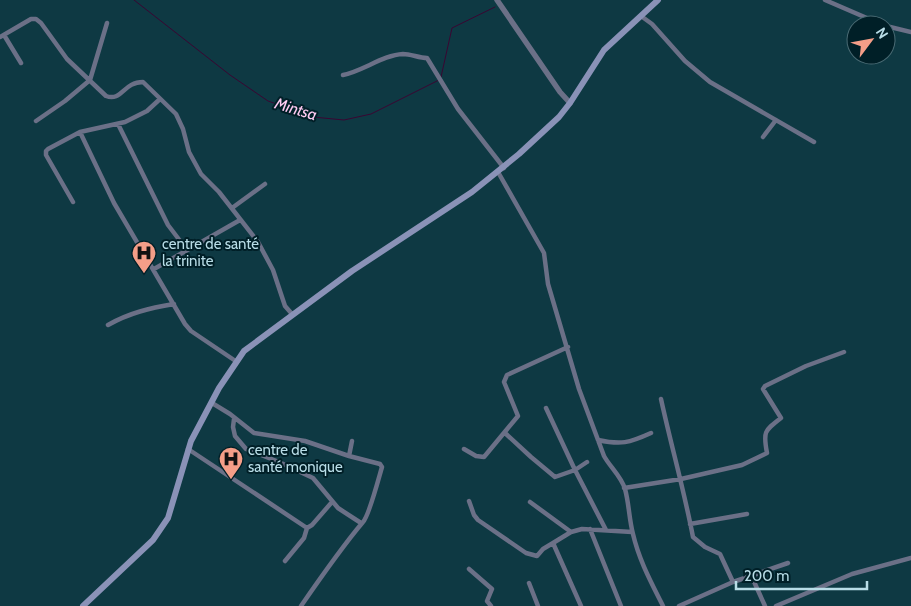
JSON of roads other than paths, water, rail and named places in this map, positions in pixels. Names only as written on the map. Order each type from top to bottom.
[{"type":"main road","points":[[83,606],[153,540],[168,518],[191,441],[219,388],[244,352],[292,314],[352,271],[472,192],[501,170],[559,117],[604,50],[658,0]]},
{"type":"street","points":[[497,0],[560,92],[570,103]]},
{"type":"street","points":[[825,0],[860,15]]},
{"type":"street","points":[[641,16],[652,24],[685,61],[710,82],[814,142]]},
{"type":"street","points":[[21,63],[2,36],[31,19],[36,19],[41,23],[67,59],[106,96],[111,98],[118,96],[130,84],[143,82],[176,114],[183,129],[189,152],[201,174],[232,208],[258,242],[273,270],[285,306],[292,314]]},
{"type":"street","points":[[36,121],[65,101],[90,80],[107,23]]},
{"type":"street","points":[[896,29],[911,32]]},
{"type":"street","points":[[343,75],[353,73],[358,69],[395,55],[406,54],[427,58],[458,109],[501,170],[544,253],[548,284],[579,389],[604,456],[616,470],[624,488],[632,532],[641,562],[663,606]]},
{"type":"street","points":[[73,202],[46,152],[48,149],[80,132],[118,124],[147,110],[160,99]]},
{"type":"street","points":[[763,137],[776,120]]},
{"type":"street","points":[[118,124],[168,225],[187,250]]},
{"type":"street","points":[[80,132],[114,203],[191,331],[237,362]]},
{"type":"street","points":[[232,208],[265,184]]},
{"type":"street","points":[[154,269],[240,220]]},
{"type":"street","points":[[108,325],[119,318],[146,308],[174,304]]},
{"type":"street","points":[[464,449],[476,456],[484,457],[518,416],[504,382],[506,375],[568,347]]},
{"type":"street","points":[[624,488],[681,479],[742,465],[767,453],[764,438],[767,429],[781,418],[763,389],[806,366],[844,352]]},
{"type":"street","points":[[661,399],[693,537],[705,547],[720,554],[732,582]]},
{"type":"street","points":[[212,403],[254,433],[305,441],[349,456],[378,463],[382,467],[364,521],[301,606]]},
{"type":"street","points":[[546,408],[606,530]]},
{"type":"street","points":[[234,418],[235,436],[246,449],[313,478],[338,508],[361,523]]},
{"type":"street","points":[[505,433],[555,477],[575,470],[587,462]]},
{"type":"street","points":[[598,440],[616,444],[635,440],[651,433]]},
{"type":"street","points":[[349,456],[352,441]]},
{"type":"street","points":[[188,449],[307,528]]},
{"type":"street","points":[[469,501],[478,520],[526,553],[537,556],[543,549],[571,532],[590,529],[632,532]]},
{"type":"street","points":[[285,561],[304,538],[307,528],[312,525],[332,502]]},
{"type":"street","points":[[530,502],[571,532]]},
{"type":"street","points":[[690,524],[747,514]]},
{"type":"street","points":[[590,529],[621,606]]},
{"type":"street","points":[[553,543],[580,606]]},
{"type":"street","points":[[776,606],[852,574],[911,558]]},
{"type":"street","points":[[679,606],[732,582],[788,563]]},
{"type":"street","points":[[469,569],[492,589],[488,601],[491,606]]},
{"type":"street","points":[[751,576],[765,606]]},
{"type":"street","points":[[529,583],[538,606]]},
{"type":"waterway","name":"Mintsa","points":[[134,0],[230,75],[268,101],[313,117],[344,120],[371,114],[439,80]]},
{"type":"waterway","name":"Mintsa","points":[[441,77],[452,28],[495,7]]},
{"type":"place","name":"centre de santé la trinite","points":[[144,274]]},
{"type":"place","name":"centre de santé monique","points":[[231,480]]}]
